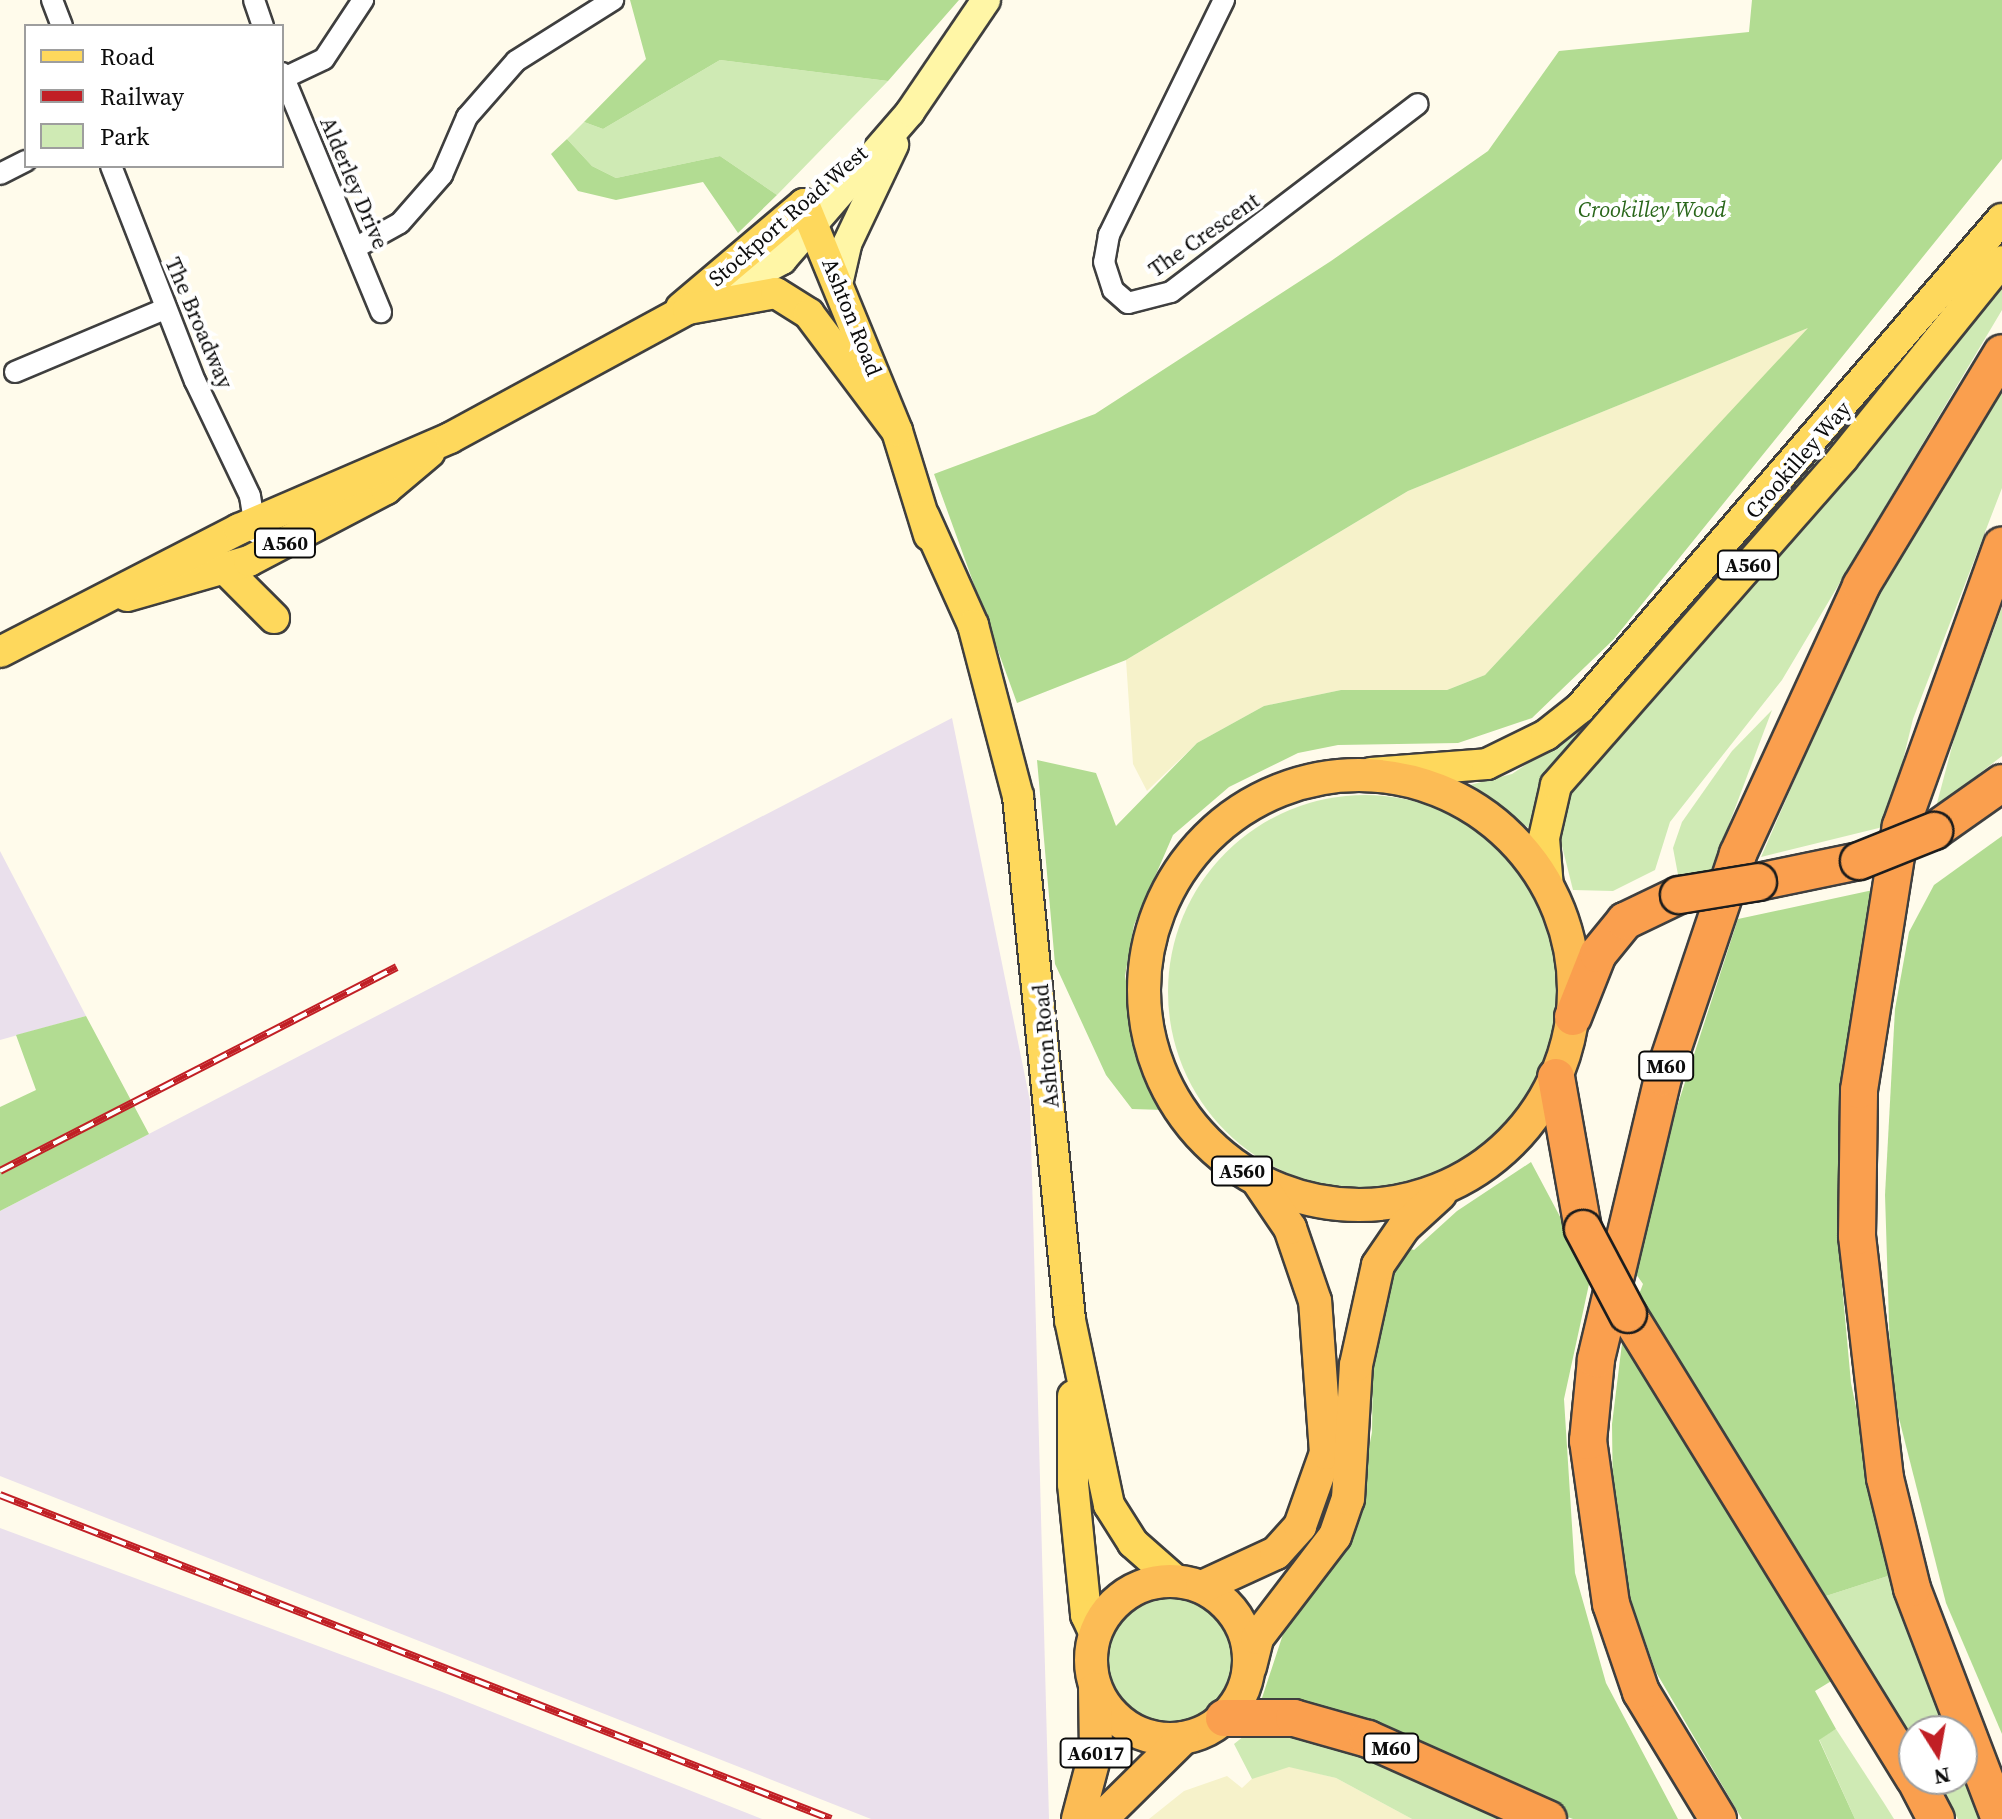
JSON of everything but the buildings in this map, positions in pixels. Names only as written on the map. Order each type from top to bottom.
[{"type":"highway","name":"M60","points":[[1718,1819],[1641,1692],[1611,1604],[1588,1441],[1596,1359],[1663,1077],[1738,854],[1861,586],[2002,353]]},
{"type":"highway","points":[[2000,1819],[1912,1588],[1885,1478],[1857,1236],[1859,1090],[1901,826],[2002,546]]},
{"type":"highway","name":"A560","points":[[1095,1685],[1095,1634],[1128,1593],[1188,1584],[1276,1553],[1300,1526],[1326,1453],[1315,1301],[1290,1228],[1258,1181],[1188,1122],[1153,1053],[1145,963],[1156,920],[1194,853],[1238,813],[1304,781],[1371,773],[1475,810],[1520,848],[1548,888],[1573,968],[1573,1017],[1556,1077],[1502,1151],[1442,1191],[1404,1227],[1378,1265],[1356,1365],[1348,1499],[1318,1565],[1257,1638],[1250,1667],[1224,1718]]},
{"type":"highway","points":[[1573,1017],[1598,954],[1625,921],[1679,895],[1859,861],[1934,831],[2002,783]]},
{"type":"highway","points":[[1556,1077],[1583,1229],[1628,1314],[1898,1752]]},
{"type":"highway","name":"A560","points":[[1258,1181],[1352,1206],[1442,1191]]},
{"type":"highway","name":"A560","points":[[1188,1584],[1239,1619],[1250,1667]]},
{"type":"highway","points":[[1095,1685],[1105,1705],[1139,1733],[1183,1738],[1224,1718]]},
{"type":"highway","name":"A6017","points":[[1078,1819],[1096,1751],[1095,1685]]},
{"type":"highway","name":"M60","points":[[1224,1718],[1294,1718],[1368,1739],[1548,1819]]},
{"type":"highway","name":"A6017","points":[[1101,1819],[1183,1738]]},
{"type":"highway","points":[[1923,1795],[1936,1819]]},
{"type":"main road","name":"Stockport Road West","points":[[839,280],[847,244],[910,112],[986,0]]},
{"type":"main road","name":"Stockport Road West","points":[[0,652],[109,599],[258,511],[440,442],[677,315],[801,222],[910,112]]},
{"type":"main road","name":"Crookilley Way","points":[[1371,773],[1487,764],[1546,735],[1580,708],[2002,219]]},
{"type":"main road","name":"Ashton Road","points":[[801,222],[839,280],[897,431],[962,649],[1005,747],[1032,906],[1073,1346],[1073,1484],[1086,1615],[1095,1634]]},
{"type":"main road","name":"Ashton Road","points":[[801,222],[865,387]]},
{"type":"main road","name":"Crookilley Way","points":[[1548,888],[1544,838],[1556,785],[1843,458],[2002,261]]},
{"type":"main road","name":"Ashton Road","points":[[677,315],[776,293],[809,314],[897,431]]},
{"type":"main road","name":"Stockport Road West","points":[[109,599],[226,570],[275,548],[386,489],[440,442]]},
{"type":"main road","points":[[226,570],[274,618]]},
{"type":"main road","name":"Ashton Road","points":[[1073,1346],[1109,1505],[1133,1543],[1188,1584]]},
{"type":"street","points":[[52,0],[61,24]]},
{"type":"street","points":[[254,0],[262,24]]},
{"type":"street","points":[[284,76],[324,59],[363,0]]},
{"type":"street","points":[[355,248],[400,223],[442,175],[467,117],[516,61],[613,0]]},
{"type":"street","name":"The Crescent","points":[[1224,0],[1109,235],[1104,262],[1113,290],[1128,303],[1171,292],[1418,104]]},
{"type":"street","name":"Alderley Drive","points":[[284,78],[381,312]]},
{"type":"street","points":[[0,174],[24,162]]},
{"type":"street","name":"The Broadway","points":[[112,168],[165,309],[275,548]]},
{"type":"street","points":[[15,372],[165,309]]},
{"type":"shaded area","points":[[1810,327],[1485,675],[1447,690],[1341,690],[1264,706],[1197,743],[1147,791],[1133,764],[1126,660],[1408,491]]},
{"type":"shaded area","points":[[952,718],[1030,1101],[1049,1819],[871,1819],[0,1476],[0,1211]]},
{"type":"shaded area","points":[[0,851],[86,1016],[0,1040]]},
{"type":"shaded area","points":[[0,1528],[442,1692],[762,1819],[0,1819]]},
{"type":"shaded area","points":[[1289,1766],[1336,1778],[1412,1819],[1149,1819],[1184,1791],[1227,1776],[1242,1788],[1257,1774]]},
{"type":"green space","points":[[630,0],[959,0],[888,81],[720,60],[603,129],[584,122],[646,59]]},
{"type":"green space","name":"Crookilley Wood","points":[[1752,0],[2002,0],[2002,159],[1613,640],[1532,718],[1458,743],[1338,745],[1298,753],[1229,787],[1173,835],[1134,925],[1125,976],[1144,1071],[1165,1110],[1132,1109],[1106,1075],[1055,964],[1037,760],[1096,773],[1116,826],[1197,743],[1264,706],[1341,690],[1447,690],[1485,675],[1808,328],[1408,491],[1126,660],[1017,703],[934,474],[1095,414],[1331,261],[1488,151],[1559,51],[1749,32]]},
{"type":"green space","points":[[720,60],[888,81],[777,195],[720,156],[616,178],[592,166],[567,139],[584,122],[603,129]]},
{"type":"green space","points":[[567,139],[592,166],[616,178],[720,156],[777,195],[738,233],[703,182],[616,200],[578,191],[551,154]]},
{"type":"green space","points":[[2002,239],[1704,597],[1577,735],[1547,775],[1533,831],[1470,785],[1512,774],[1573,733]]},
{"type":"green space","points":[[2002,278],[2002,310],[1782,680],[1670,822],[1655,870],[1613,891],[1573,890],[1557,826],[1570,784]]},
{"type":"green space","points":[[2002,379],[2002,488],[1913,719],[1887,826],[1761,857],[1862,626]]},
{"type":"green space","points":[[2002,607],[2002,756],[1936,807],[1954,739]]},
{"type":"green space","points":[[1772,710],[1711,872],[1679,880],[1673,848],[1682,822],[1732,751]]},
{"type":"green space","points":[[1365,795],[1403,799],[1440,810],[1475,828],[1504,853],[1529,882],[1547,917],[1558,954],[1562,992],[1558,1030],[1547,1067],[1529,1102],[1504,1131],[1475,1156],[1440,1174],[1403,1185],[1365,1189],[1327,1185],[1290,1174],[1255,1156],[1226,1131],[1201,1102],[1183,1067],[1172,1030],[1168,992],[1172,954],[1183,917],[1201,882],[1226,853],[1255,828],[1290,810],[1327,799]]},
{"type":"green space","points":[[2002,836],[2002,1734],[1946,1603],[1891,1387],[1885,1195],[1895,1009],[1909,932],[1934,885]]},
{"type":"green space","points":[[1873,890],[1849,1034],[1839,1163],[1841,1274],[1851,1383],[1891,1575],[1826,1596],[1638,1297],[1643,1284],[1636,1274],[1676,1110],[1738,919]]},
{"type":"green space","points":[[86,1016],[149,1134],[0,1211],[0,1107],[36,1090],[16,1035]]},
{"type":"green space","points":[[1531,1162],[1591,1275],[1564,1399],[1575,1573],[1606,1683],[1678,1819],[1573,1819],[1260,1704],[1287,1622],[1352,1539],[1372,1432],[1373,1361],[1396,1265],[1407,1248],[1414,1250],[1457,1211]]},
{"type":"green space","points":[[1624,1327],[1846,1672],[1815,1691],[1836,1729],[1819,1740],[1855,1819],[1742,1819],[1656,1672],[1631,1601],[1613,1508],[1612,1424]]},
{"type":"green space","points":[[1891,1575],[1939,1715],[1898,1716],[1826,1596]]},
{"type":"green space","points":[[1172,1592],[1197,1597],[1218,1611],[1232,1632],[1237,1657],[1232,1682],[1218,1703],[1197,1717],[1172,1722],[1147,1717],[1126,1703],[1112,1682],[1107,1657],[1112,1632],[1126,1611],[1147,1597]]},
{"type":"green space","points":[[1836,1729],[1894,1819],[1855,1819],[1819,1739]]},
{"type":"green space","points":[[1295,1730],[1507,1810],[1502,1819],[1412,1819],[1336,1778],[1289,1767],[1252,1779],[1234,1744],[1244,1736]]},
{"type":"green space","points":[[1944,1795],[1970,1795],[1980,1819],[1958,1819]]},
{"type":"railway","points":[[0,1171],[397,967]]},
{"type":"railway","points":[[0,1495],[831,1819]]}]
